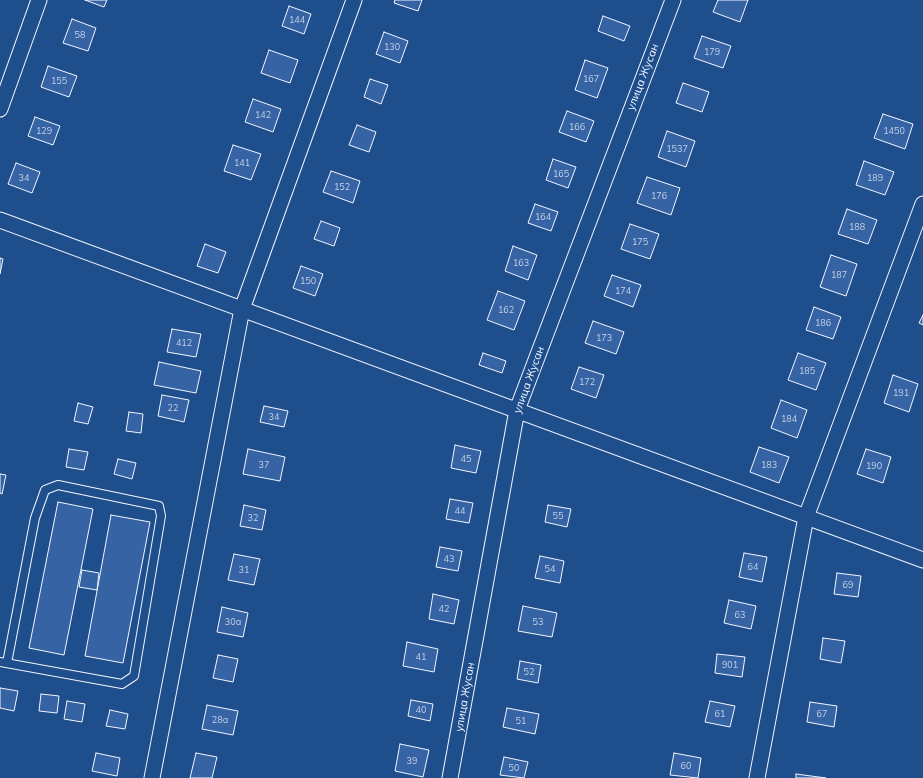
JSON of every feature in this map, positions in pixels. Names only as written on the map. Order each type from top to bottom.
[{"type":"street","points":[[0,109],[39,0]]},
{"type":"street","points":[[152,778],[242,309],[354,0]]},
{"type":"street","name":"улица Жусан","points":[[450,778],[517,410],[673,0]]},
{"type":"street","points":[[757,778],[806,517],[923,204]]},
{"type":"street","points":[[0,220],[923,560]]},
{"type":"lane","points":[[58,485],[159,506],[161,516],[134,676],[122,684],[3,662],[35,518],[44,490],[58,485]]},
{"type":"building","points":[[85,0],[107,0],[104,7]]},
{"type":"building","points":[[395,0],[422,0],[418,11],[394,3]]},
{"type":"building","points":[[718,0],[748,0],[740,22],[713,12]]},
{"type":"building","points":[[289,6],[311,14],[304,34],[282,26]]},
{"type":"building","points":[[603,16],[630,26],[624,41],[598,31]]},
{"type":"building","points":[[72,19],[96,28],[88,51],[63,43]]},
{"type":"building","points":[[384,32],[408,41],[400,63],[376,54]]},
{"type":"building","points":[[702,36],[731,46],[723,68],[694,58]]},
{"type":"building","points":[[269,50],[298,60],[290,83],[261,73]]},
{"type":"building","points":[[585,60],[608,68],[597,98],[575,90]]},
{"type":"building","points":[[48,66],[77,76],[69,97],[41,87]]},
{"type":"building","points":[[370,79],[388,85],[381,104],[364,97]]},
{"type":"building","points":[[683,83],[709,92],[702,112],[676,103]]},
{"type":"building","points":[[253,99],[281,109],[273,132],[245,122]]},
{"type":"building","points":[[567,111],[594,121],[586,142],[559,132]]},
{"type":"building","points":[[883,114],[913,124],[905,149],[874,138]]},
{"type":"building","points":[[35,117],[60,126],[53,145],[28,136]]},
{"type":"building","points":[[357,125],[376,132],[369,152],[349,145]]},
{"type":"building","points":[[667,131],[695,141],[686,167],[658,157]]},
{"type":"building","points":[[233,145],[261,154],[251,180],[224,171]]},
{"type":"building","points":[[553,159],[576,167],[568,188],[546,180]]},
{"type":"building","points":[[864,161],[894,172],[885,195],[856,185]]},
{"type":"building","points":[[16,163],[40,172],[32,193],[8,184]]},
{"type":"building","points":[[331,171],[360,181],[353,203],[323,192]]},
{"type":"building","points":[[647,177],[680,188],[671,215],[637,203]]},
{"type":"building","points":[[535,204],[558,212],[551,231],[528,223]]},
{"type":"building","points":[[847,209],[877,220],[868,244],[838,234]]},
{"type":"building","points":[[321,221],[340,228],[334,246],[314,239]]},
{"type":"building","points":[[630,224],[659,234],[650,259],[621,249]]},
{"type":"building","points":[[205,244],[226,252],[218,273],[197,266]]},
{"type":"building","points":[[513,246],[537,255],[528,280],[505,271]]},
{"type":"building","points":[[831,255],[857,264],[846,296],[820,287]]},
{"type":"building","points":[[0,258],[3,259],[0,274]]},
{"type":"building","points":[[301,266],[323,274],[315,296],[293,288]]},
{"type":"building","points":[[612,275],[641,285],[633,307],[604,296]]},
{"type":"building","points":[[498,291],[525,301],[514,330],[487,320]]},
{"type":"building","points":[[814,307],[841,317],[833,339],[806,330]]},
{"type":"building","points":[[923,315],[923,325],[919,323]]},
{"type":"building","points":[[593,321],[624,332],[616,354],[585,343]]},
{"type":"building","points":[[172,329],[201,334],[196,357],[167,352]]},
{"type":"building","points":[[483,353],[506,361],[502,373],[479,365]]},
{"type":"building","points":[[798,353],[826,363],[816,390],[788,380]]},
{"type":"building","points":[[159,362],[201,371],[196,393],[154,385]]},
{"type":"building","points":[[579,367],[604,375],[596,398],[571,389]]},
{"type":"building","points":[[893,375],[918,384],[909,412],[884,403]]},
{"type":"building","points":[[162,395],[189,400],[184,422],[158,416]]},
{"type":"building","points":[[781,400],[807,410],[797,438],[771,428]]},
{"type":"building","points":[[78,403],[93,407],[88,424],[74,421]]},
{"type":"building","points":[[264,406],[288,411],[284,427],[260,422]]},
{"type":"building","points":[[129,412],[143,414],[141,433],[126,431]]},
{"type":"building","points":[[455,445],[481,451],[476,473],[451,468]]},
{"type":"building","points":[[759,447],[789,457],[779,483],[750,472]]},
{"type":"building","points":[[69,449],[88,452],[84,470],[66,467]]},
{"type":"building","points":[[248,449],[285,457],[280,481],[243,474]]},
{"type":"building","points":[[866,449],[891,457],[883,483],[857,474]]},
{"type":"building","points":[[118,459],[136,463],[132,479],[114,474]]},
{"type":"building","points":[[0,474],[6,475],[2,494],[0,493]]},
{"type":"building","points":[[450,499],[473,503],[469,523],[446,519]]},
{"type":"building","points":[[58,502],[93,509],[64,655],[29,648]]},
{"type":"building","points":[[244,505],[266,510],[262,530],[240,526]]},
{"type":"building","points":[[548,505],[571,509],[567,527],[545,522]]},
{"type":"building","points":[[111,515],[150,522],[123,663],[85,656]]},
{"type":"building","points":[[440,547],[462,551],[458,571],[436,567]]},
{"type":"building","points":[[744,553],[767,557],[762,582],[739,577]]},
{"type":"building","points":[[234,554],[260,559],[254,585],[228,580]]},
{"type":"building","points":[[540,556],[564,561],[560,583],[535,578]]},
{"type":"building","points":[[82,570],[99,573],[97,590],[79,587]]},
{"type":"building","points":[[837,573],[861,576],[858,597],[834,594]]},
{"type":"building","points":[[433,594],[459,600],[454,624],[429,619]]},
{"type":"building","points":[[729,600],[756,606],[751,629],[724,623]]},
{"type":"building","points":[[523,606],[557,613],[552,637],[518,631]]},
{"type":"building","points":[[222,607],[248,613],[243,637],[217,632]]},
{"type":"building","points":[[823,638],[845,641],[841,663],[820,659]]},
{"type":"building","points":[[407,642],[438,649],[434,672],[403,666]]},
{"type":"building","points":[[717,654],[745,657],[742,677],[715,673]]},
{"type":"building","points":[[218,655],[238,659],[233,682],[213,678]]},
{"type":"building","points":[[520,661],[541,665],[538,683],[517,679]]},
{"type":"building","points":[[0,688],[18,691],[14,711],[0,708]]},
{"type":"building","points":[[41,694],[59,696],[57,713],[39,711]]},
{"type":"building","points":[[411,700],[433,704],[430,721],[408,716]]},
{"type":"building","points":[[67,701],[85,704],[82,722],[64,719]]},
{"type":"building","points":[[710,701],[735,706],[730,727],[705,722]]},
{"type":"building","points":[[810,702],[837,706],[834,727],[807,722]]},
{"type":"building","points":[[207,705],[238,711],[233,735],[202,729]]},
{"type":"building","points":[[507,708],[539,714],[535,734],[503,727]]},
{"type":"building","points":[[110,710],[128,714],[125,729],[106,726]]},
{"type":"building","points":[[400,744],[429,750],[423,777],[395,771]]},
{"type":"building","points":[[96,753],[120,758],[117,776],[92,771]]},
{"type":"building","points":[[196,753],[217,757],[212,778],[190,778]]},
{"type":"building","points":[[674,753],[701,758],[698,778],[670,775]]},
{"type":"building","points":[[504,757],[528,762],[524,778],[500,775]]},
{"type":"building","points":[[796,774],[826,778],[796,778]]}]
